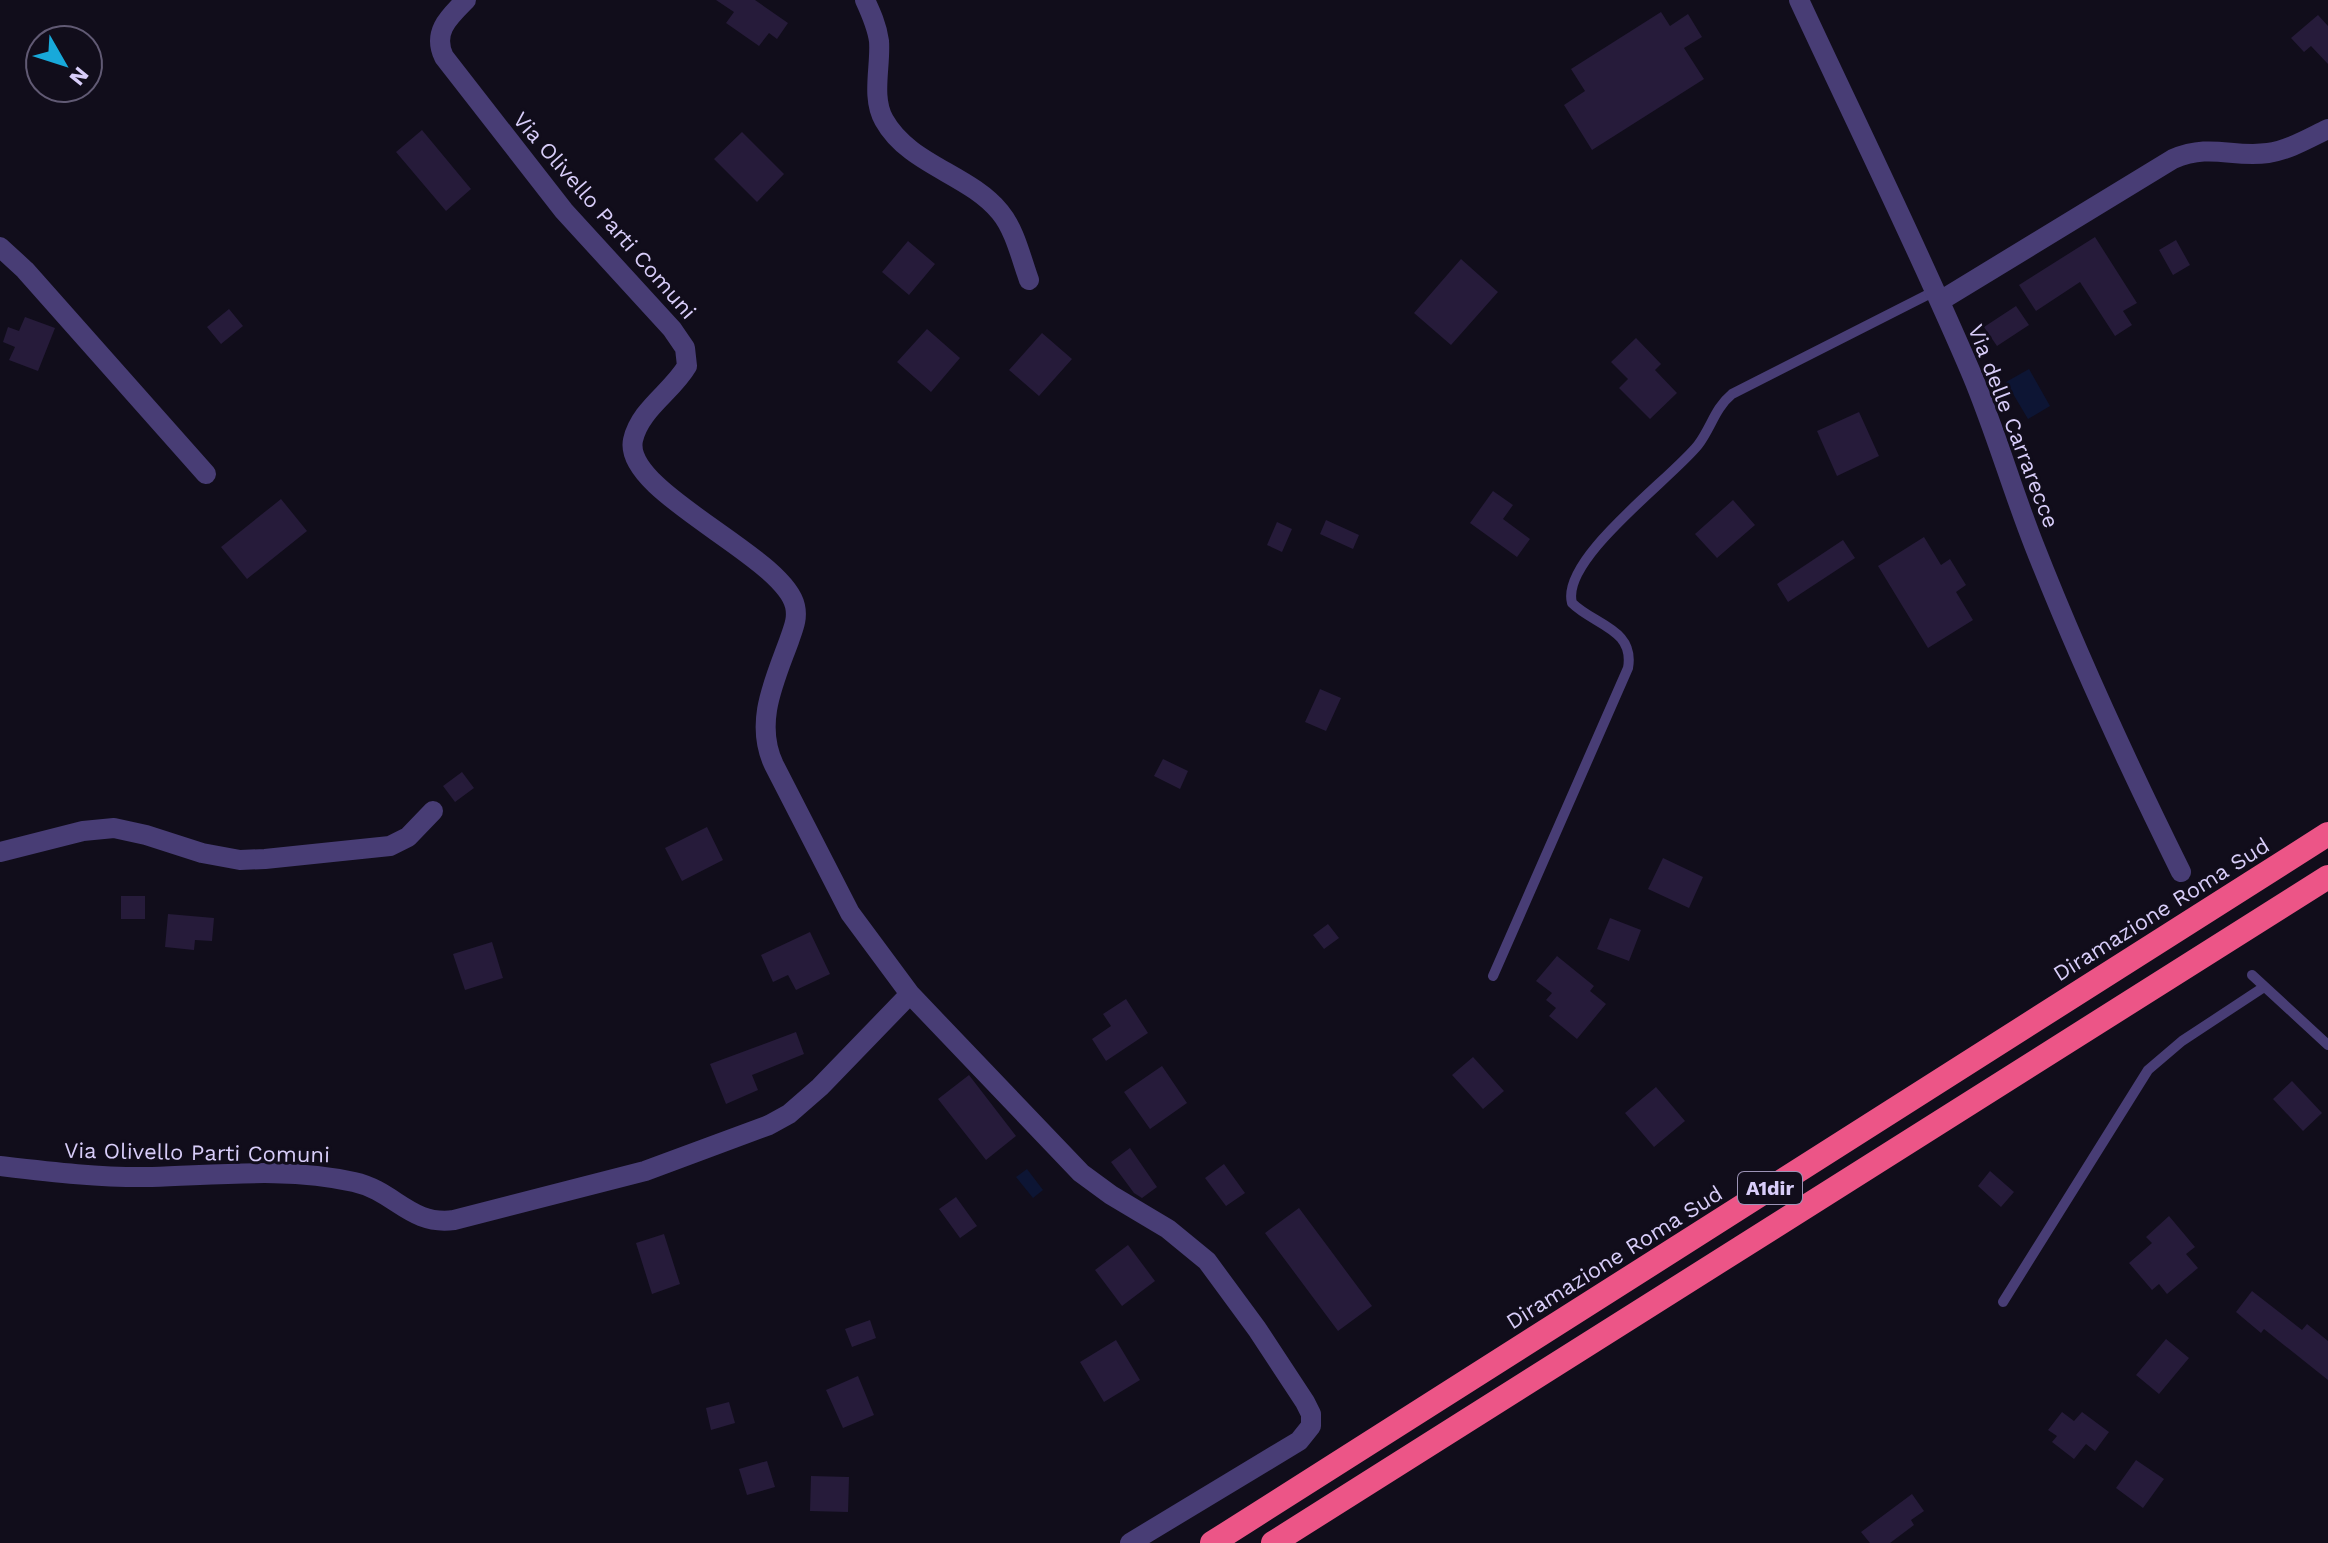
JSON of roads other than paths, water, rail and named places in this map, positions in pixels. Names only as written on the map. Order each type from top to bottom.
[{"type":"highway","name":"Diramazione Roma Sud","points":[[1212,1543],[2328,834]]},
{"type":"highway","name":"A1dir","points":[[1273,1543],[2328,877]]},
{"type":"street","name":"Via Olivello Parti Comuni","points":[[0,1166],[98,1177],[251,1173],[318,1177],[373,1188],[431,1222],[454,1220],[645,1171],[769,1125],[789,1114],[811,1095],[910,994],[845,905],[765,742],[766,709],[796,618],[790,593],[770,572],[707,527],[647,476],[633,454],[634,438],[640,423],[687,366],[685,348],[672,329],[564,211],[447,62],[438,38],[449,18],[466,0]]},
{"type":"street","points":[[865,0],[878,38],[879,102],[885,121],[911,150],[976,191],[1000,212],[1011,230],[1029,280]]},
{"type":"street","name":"Via delle Carrarecce","points":[[1799,0],[1973,378],[2012,488],[2075,645],[2128,765],[2181,872]]},
{"type":"street","points":[[1937,296],[2173,159],[2200,150],[2269,153],[2328,129]]},
{"type":"street","points":[[0,247],[35,281],[206,474]]},
{"type":"street","points":[[0,852],[83,831],[114,828],[230,859],[257,860],[353,851],[397,844],[433,811]]},
{"type":"street","points":[[910,994],[1081,1173],[1168,1229],[1199,1253],[1257,1329],[1309,1409],[1311,1426],[1299,1441],[1130,1543]]},
{"type":"lane","points":[[1493,976],[1628,668],[1630,658],[1626,642],[1572,603],[1570,593],[1580,567],[1605,536],[1691,454],[1705,436],[1717,409],[1732,394],[1937,296]]},
{"type":"lane","points":[[2252,975],[2328,1045]]},
{"type":"lane","points":[[2003,1302],[2148,1070],[2182,1041],[2264,987]]},
{"type":"water","points":[[2029,369],[2050,406],[2028,419],[2006,382]]},
{"type":"water","points":[[1027,1169],[1043,1190],[1033,1198],[1016,1177]]}]
